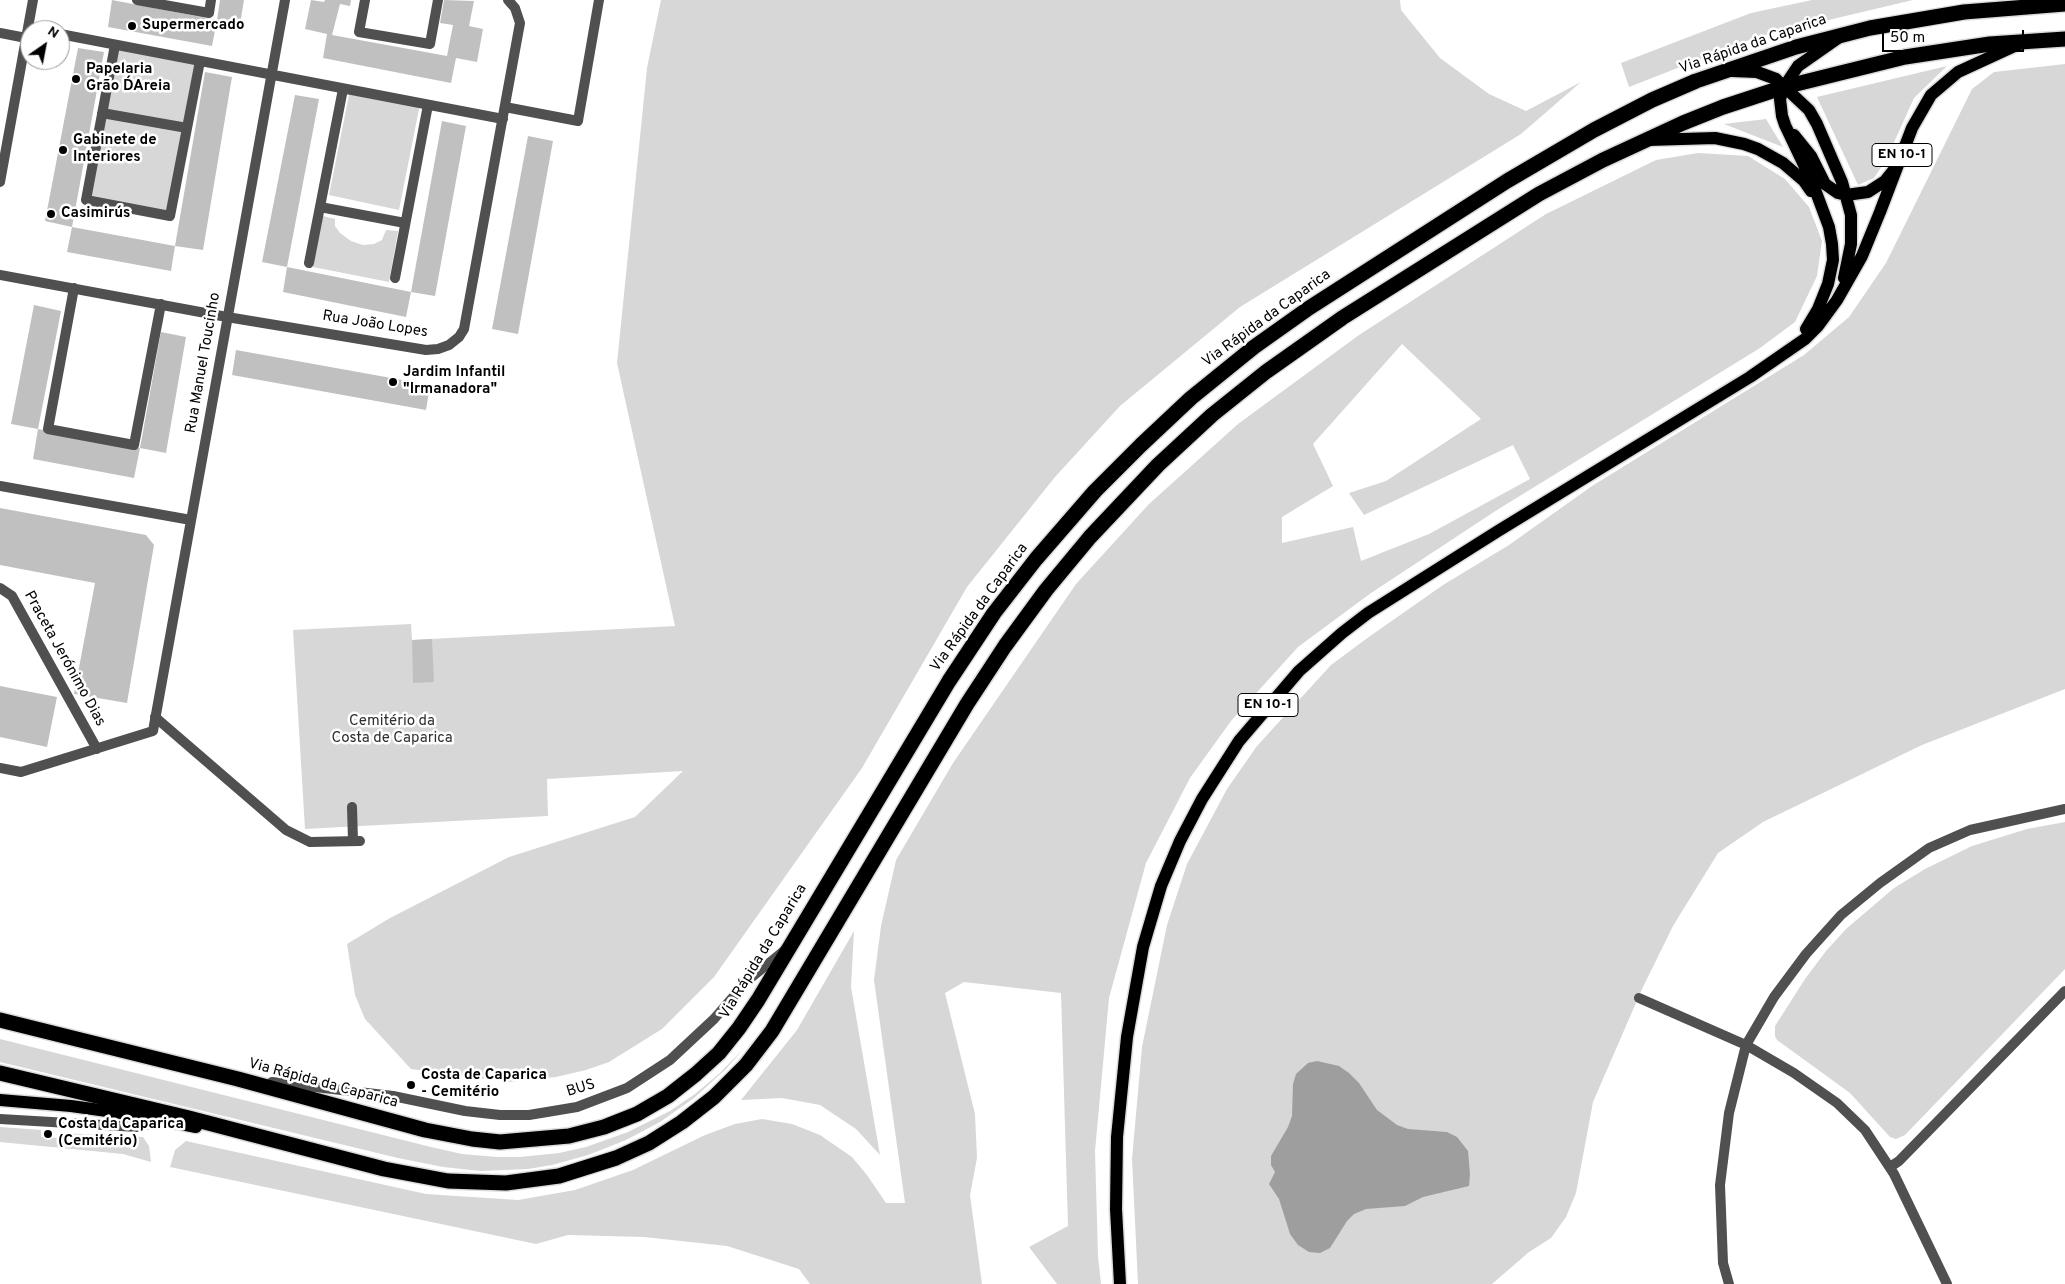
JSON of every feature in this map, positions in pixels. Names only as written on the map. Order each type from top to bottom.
[{"type":"highway","name":"Via Rápida da Caparica","points":[[0,1020],[238,1079],[376,1117],[472,1139],[522,1142],[553,1139],[586,1133],[622,1121],[654,1104],[681,1086],[706,1065],[729,1041],[750,1014],[948,681],[985,626],[1062,527],[1109,476],[1221,372],[1309,308],[1507,181],[1633,110],[1696,81],[1766,56],[1844,34],[1902,21],[1964,12],[2065,4]]},
{"type":"highway","points":[[0,1072],[384,1169],[448,1181],[486,1184],[525,1182],[559,1176],[597,1165],[635,1150],[666,1132],[699,1109],[746,1065],[772,1032],[953,727],[1018,627],[1090,537],[1158,465],[1212,415],[1244,390],[1336,322],[1539,194],[1643,140],[1723,107],[1784,87],[1905,57],[1960,48],[2065,40]]},
{"type":"main road","name":"EN 10-1","points":[[1774,361],[1802,334],[1818,309],[1824,296],[1833,260],[1832,244],[1824,214],[1782,116],[1780,99],[1784,87],[1798,66],[1844,34]]},
{"type":"main road","name":"EN 10-1","points":[[1120,1284],[1116,1209],[1118,1121],[1130,1011],[1143,947],[1161,886],[1180,841],[1202,798],[1239,741],[1299,672],[1368,612],[1774,361],[1805,339],[1828,312],[1855,269],[1868,243],[1918,115],[1939,87],[1958,72],[2023,42]]},
{"type":"main road","name":"EN 10-1","points":[[1696,81],[1719,74],[1745,70],[1767,74],[1803,104],[1813,117],[1846,195],[1851,215],[1852,231],[1849,259],[1842,286],[1828,312]]},
{"type":"main road","points":[[1782,116],[1791,131],[1806,148],[1825,184],[1846,195]]},
{"type":"main road","name":"EN 10-1","points":[[1643,140],[1715,138],[1758,149],[1783,163],[1804,181],[1824,214]]},
{"type":"main road","name":"EN 10-1","points":[[1846,195],[1859,194],[1877,187],[1885,181],[1899,161]]},
{"type":"main road","points":[[0,1100],[71,1106],[166,1121],[384,1169]]},
{"type":"street","points":[[31,20],[33,0]]},
{"type":"street","points":[[136,0],[209,13],[211,0]]},
{"type":"street","name":"Rua Manuel Toucinho","points":[[97,748],[153,731],[285,0]]},
{"type":"street","points":[[365,0],[360,32],[430,44],[438,0]]},
{"type":"street","name":"Rua João Lopes","points":[[0,275],[426,350],[438,349],[454,342],[464,329],[520,23],[515,8],[508,0]]},
{"type":"street","points":[[505,107],[578,121],[599,0]]},
{"type":"street","points":[[0,34],[20,33]]},
{"type":"street","points":[[70,36],[503,119]]},
{"type":"street","points":[[115,45],[86,200],[170,216],[200,61]]},
{"type":"street","points":[[0,182],[22,70]]},
{"type":"street","points":[[309,263],[342,89]]},
{"type":"street","points":[[395,278],[428,105]]},
{"type":"street","points":[[102,113],[187,128]]},
{"type":"street","points":[[320,207],[405,224]]},
{"type":"street","points":[[74,288],[48,429],[134,445],[161,304]]},
{"type":"street","points":[[0,486],[191,520]]},
{"type":"street","name":"Praceta Jerónimo Dias","points":[[0,588],[12,596],[97,748]]},
{"type":"street","points":[[155,718],[286,830],[310,842],[357,841],[352,807]]},
{"type":"street","points":[[0,768],[21,772],[97,748]]},
{"type":"street","points":[[1728,1284],[1723,1263],[1720,1185],[1729,1113],[1746,1045],[1774,997],[1806,954],[1840,915],[1880,883],[1929,848],[1970,830],[2065,809]]},
{"type":"street","name":"BUS","points":[[238,1079],[393,1096],[465,1111],[500,1115],[529,1115],[577,1107],[627,1088],[663,1066],[698,1035],[746,981],[789,946]]},
{"type":"street","points":[[1890,1167],[1899,1161],[2065,991]]},
{"type":"street","points":[[1639,998],[1746,1045],[1794,1073],[1838,1103],[1865,1130],[1890,1167],[1947,1284]]},
{"type":"street","points":[[0,1119],[137,1127],[166,1121]]},
{"type":"green space","name":"Cemitério da Costa de Caparica","points":[[661,0],[1400,0],[1401,10],[1440,58],[1489,94],[1526,111],[1581,82],[1521,134],[1240,307],[1120,406],[1055,477],[967,587],[862,768],[714,977],[662,1029],[609,1062],[556,1077],[509,1082],[411,1069],[365,1019],[355,995],[347,944],[390,918],[509,857],[635,817],[683,771],[547,779],[548,816],[305,829],[293,630],[411,624],[412,640],[675,626],[617,363],[647,68]]},
{"type":"green space","points":[[1812,0],[1913,0],[1757,37],[1629,87],[1621,63],[1751,13]]},
{"type":"green space","points":[[115,45],[200,61],[170,216],[86,200]]},
{"type":"green space","points":[[2065,64],[2065,689],[1922,745],[1763,822],[1718,853],[1673,926],[1642,989],[1593,1102],[1576,1193],[1566,1217],[1551,1238],[1529,1252],[1492,1284],[1138,1284],[1132,1159],[1142,1047],[1167,925],[1187,864],[1227,789],[1257,746],[1331,665],[1366,639],[1443,585],[1509,545],[1592,486],[1804,355],[1849,317],[1886,263],[1972,89],[1994,72]]},
{"type":"green space","points":[[1947,66],[1914,98],[1886,160],[1874,178],[1858,185],[1817,97]]},
{"type":"green space","points":[[350,90],[420,104],[399,210],[329,195]]},
{"type":"green space","points":[[1766,119],[1783,147],[1724,124]]},
{"type":"green space","points":[[1698,153],[1748,156],[1785,179],[1809,207],[1822,241],[1817,276],[1795,322],[1760,348],[1497,510],[1371,593],[1298,647],[1231,721],[1190,778],[1146,863],[1109,998],[1095,1151],[1098,1256],[1101,1284],[1057,1284],[1029,1247],[1068,1226],[1061,993],[964,982],[945,993],[975,1114],[977,1158],[970,1195],[982,1284],[810,1284],[799,1269],[727,1246],[644,1237],[568,1235],[536,1244],[170,1167],[175,1150],[186,1141],[426,1194],[518,1200],[575,1190],[633,1170],[705,1135],[735,1124],[762,1119],[792,1124],[820,1135],[852,1157],[886,1203],[905,1203],[874,980],[881,926],[896,860],[953,763],[1076,584],[1149,504],[1238,424],[1359,335],[1546,214],[1656,160]],"holes":[[[1402,344],[1481,419],[1386,481],[1349,493],[1364,515],[1513,445],[1530,479],[1429,534],[1361,561],[1353,527],[1282,543],[1282,517],[1333,486],[1313,444]]]},
{"type":"green space","points":[[323,216],[335,219],[335,226],[340,233],[351,241],[363,245],[374,244],[382,240],[386,230],[398,231],[389,282],[313,267]]},
{"type":"green space","points":[[2065,822],[2065,969],[1905,1135],[1896,1139],[1890,1137],[1850,1093],[1777,1040],[1775,1026],[1805,979],[1826,951],[1846,929],[1894,888],[1925,869],[1972,846],[2027,829]]},
{"type":"green space","points":[[854,931],[851,987],[880,1155],[856,1129],[820,1105],[782,1098],[741,1100],[797,1030]]},
{"type":"green space","points":[[0,1039],[431,1147],[462,1154],[497,1157],[559,1153],[586,1147],[628,1132],[670,1111],[695,1094],[720,1073],[745,1047],[726,1069],[694,1098],[660,1122],[626,1140],[588,1155],[552,1165],[528,1169],[481,1171],[443,1167],[398,1158],[0,1062]]},
{"type":"green space","points":[[0,1127],[41,1130],[41,1137],[59,1138],[60,1133],[143,1137],[149,1146],[151,1162],[123,1154],[0,1142]]},
{"type":"shaded area","points":[[1317,1061],[1339,1066],[1349,1073],[1359,1083],[1377,1110],[1397,1125],[1408,1129],[1447,1132],[1457,1137],[1468,1151],[1469,1186],[1423,1197],[1405,1206],[1366,1209],[1354,1214],[1347,1221],[1330,1248],[1320,1253],[1309,1252],[1298,1245],[1290,1234],[1279,1199],[1269,1184],[1275,1172],[1271,1165],[1271,1156],[1288,1127],[1292,1116],[1293,1084],[1296,1074],[1308,1063]]},
{"type":"building","points":[[112,0],[217,20],[212,46],[108,27]]},
{"type":"building","points":[[220,0],[244,0],[240,24],[217,20]]},
{"type":"building","points":[[311,0],[324,2],[325,0],[351,0],[350,6],[340,4],[332,35],[447,56],[453,25],[440,23],[444,0],[474,1],[469,26],[483,29],[477,62],[456,58],[451,83],[323,58],[327,34],[305,29]]},
{"type":"building","points":[[78,48],[104,52],[72,227],[45,221]]},
{"type":"building","points":[[205,72],[232,77],[203,250],[175,246]]},
{"type":"building","points":[[295,95],[319,99],[287,267],[262,262]]},
{"type":"building","points":[[442,121],[466,126],[435,296],[411,292]]},
{"type":"building","points":[[528,136],[553,141],[518,334],[492,329]]},
{"type":"building","points":[[72,227],[175,246],[171,271],[67,252]]},
{"type":"building","points":[[287,267],[411,292],[406,317],[283,292]]},
{"type":"building","points":[[34,305],[61,311],[38,429],[11,424]]},
{"type":"building","points":[[161,332],[186,337],[166,453],[140,448]]},
{"type":"building","points":[[236,350],[430,385],[426,410],[232,375]]},
{"type":"building","points":[[38,429],[140,448],[134,478],[33,459]]},
{"type":"building","points":[[0,508],[146,535],[154,545],[127,703],[74,694],[95,583],[0,565]]},
{"type":"building","points":[[432,639],[434,682],[413,683],[412,640]]},
{"type":"building","points":[[0,686],[57,697],[47,747],[0,737]]},
{"type":"place","name":"Supermercado","points":[[132,26]]},
{"type":"place","name":"Papelaria Grão D´Areia","points":[[76,79]]},
{"type":"place","name":"Gabinete de Interiores","points":[[63,150]]},
{"type":"place","name":"Casimiru´s","points":[[51,214]]},
{"type":"place","name":"Jardim Infantil \"Irmanadora\"","points":[[393,382]]},
{"type":"place","name":"Costa de Caparica - Cemitério","points":[[411,1085]]},
{"type":"place","name":"Costa da Caparica (Cemitério)","points":[[48,1134]]}]
